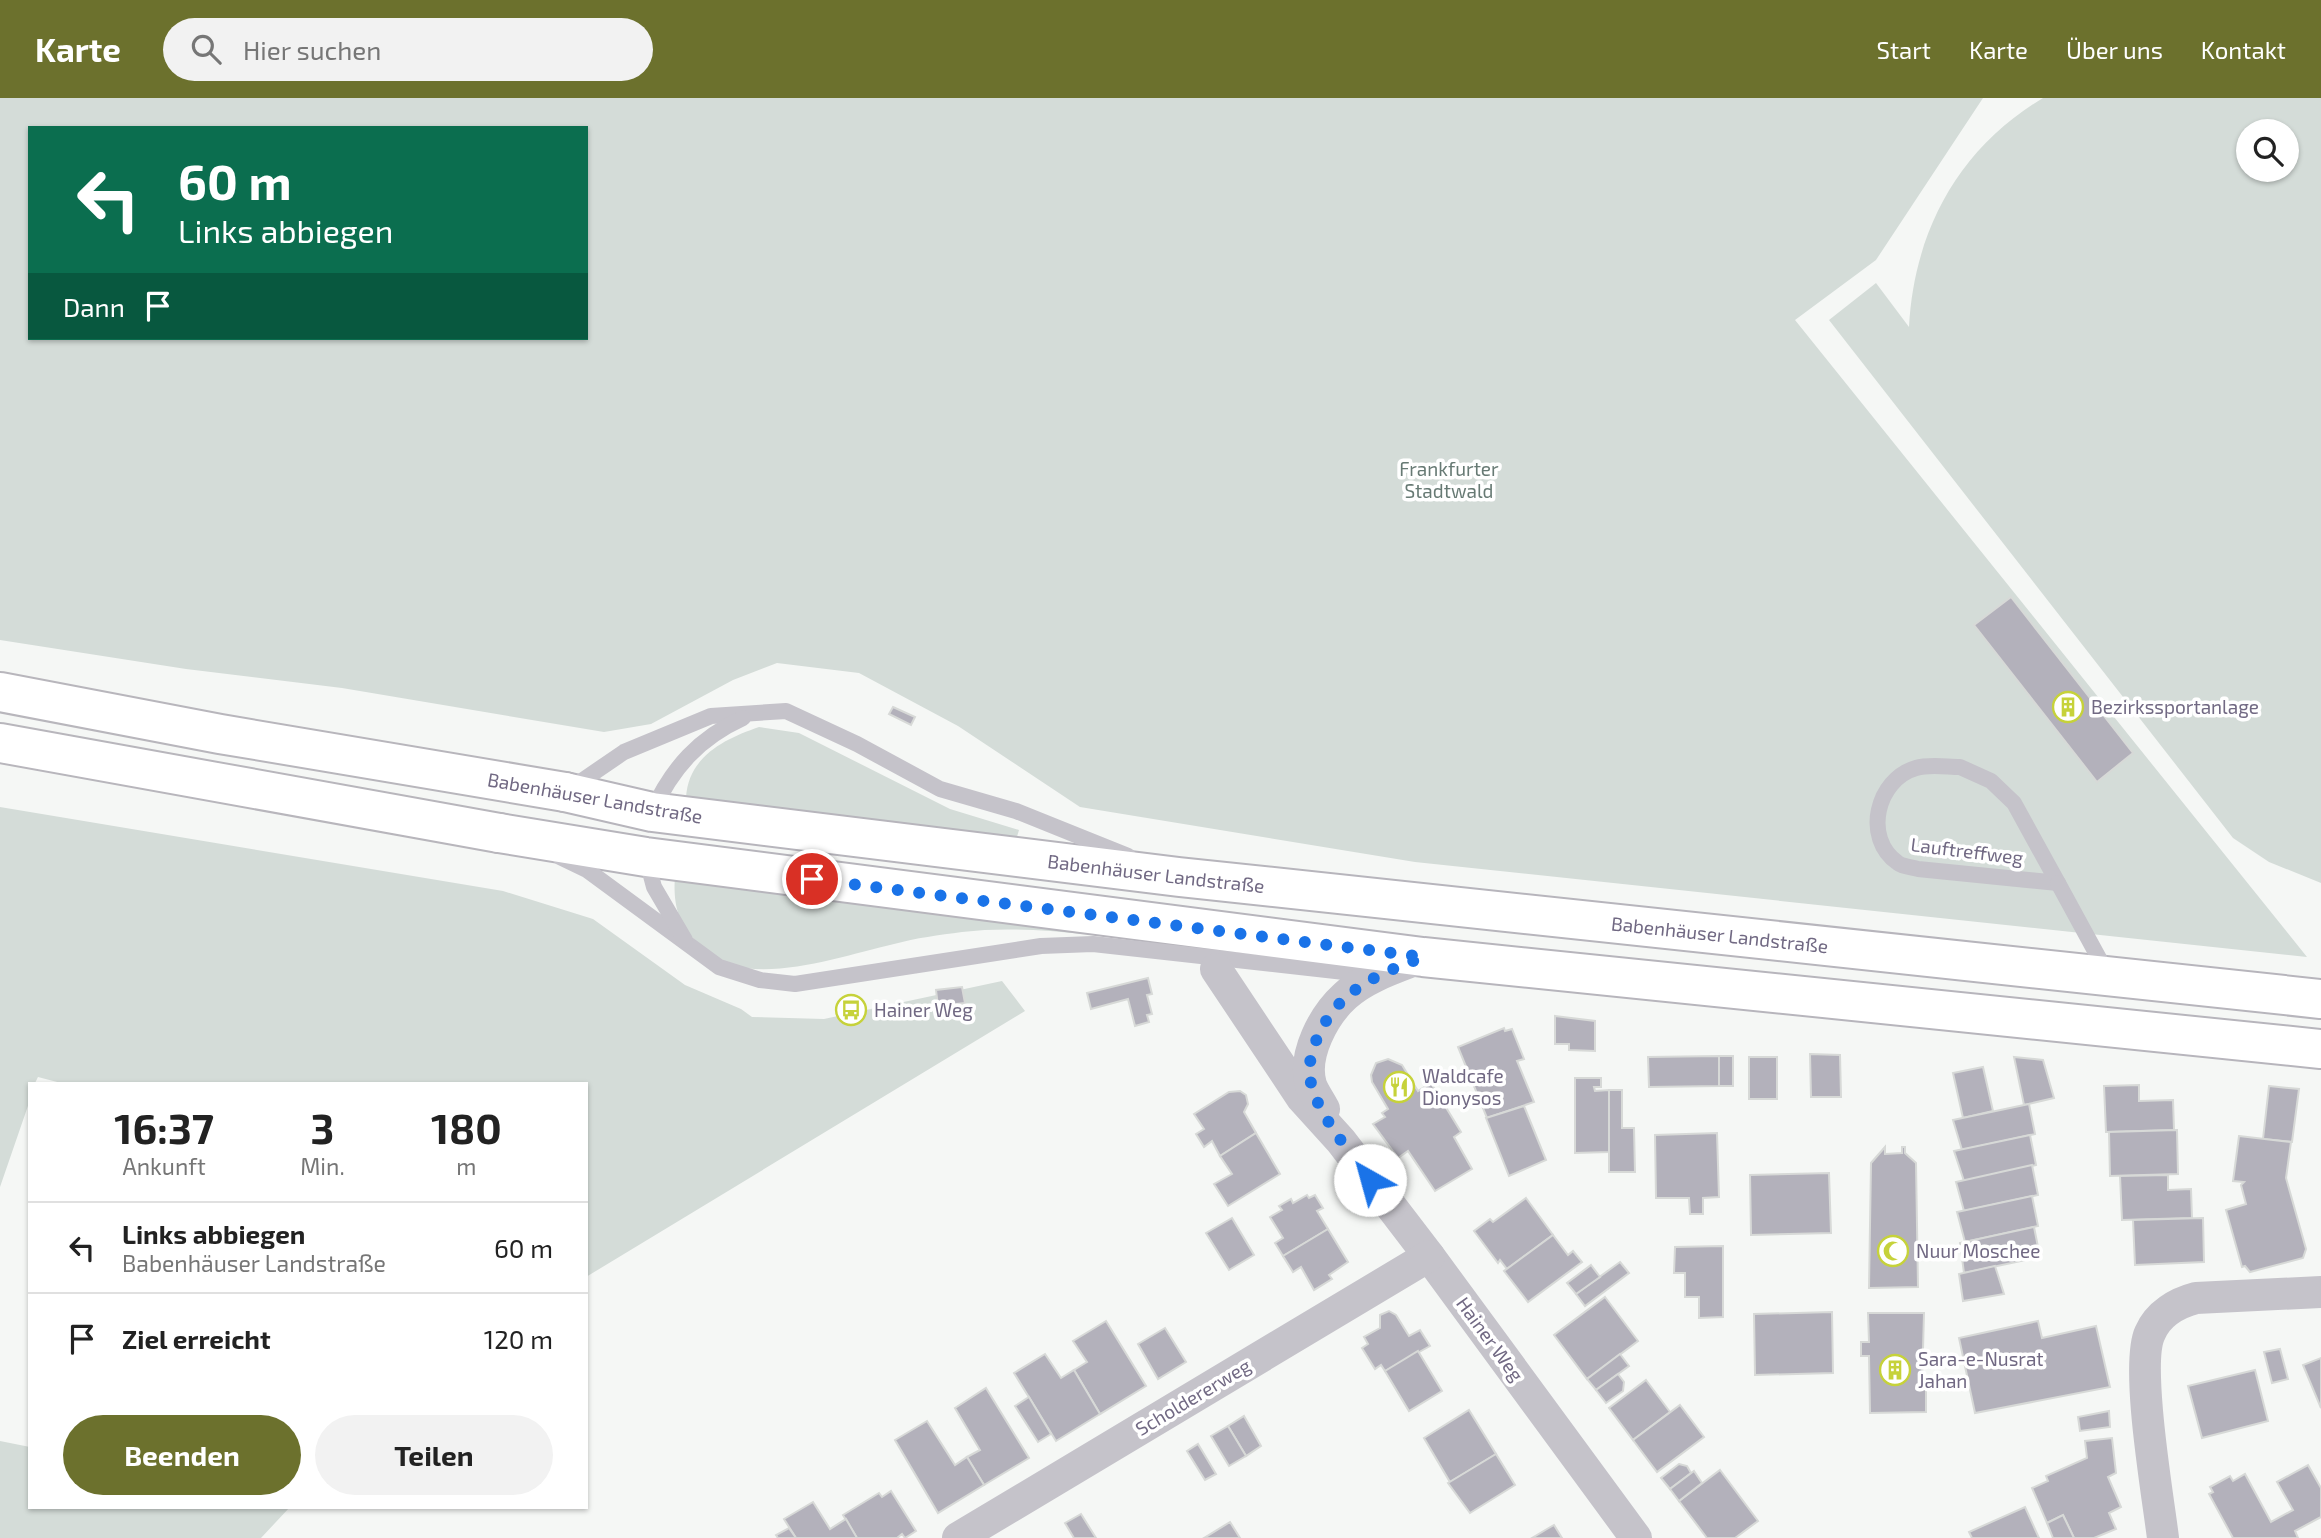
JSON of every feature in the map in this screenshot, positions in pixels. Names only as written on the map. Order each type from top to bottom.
[{"type":"main road","name":"Babenhäuser Landstraße","points":[[0,692],[220,734],[565,792],[652,812],[1179,877],[2321,999]]},
{"type":"main road","points":[[0,743],[646,857],[1423,957],[2321,1049]]},
{"type":"street","points":[[646,857],[645,845],[652,812]]},
{"type":"street","name":"Hainer Weg","points":[[1341,1141],[1311,1085],[1312,1050],[1324,1022],[1345,995],[1378,975],[1423,957]]},
{"type":"street","name":"Hainer Weg","points":[[1216,970],[1302,1098],[1341,1141],[1429,1256],[1636,1538]]},
{"type":"street","name":"Scholdererweg","points":[[958,1538],[1429,1256]]},
{"type":"street","points":[[2163,1538],[2144,1370],[2148,1335],[2158,1319],[2182,1302],[2196,1298],[2321,1292]]},
{"type":"lane","points":[[565,792],[624,752],[711,716],[786,711],[857,744],[940,789],[1016,811],[1179,877]]},
{"type":"lane","points":[[652,812],[667,779],[688,754],[720,728],[751,714]]},
{"type":"lane","name":"Lauftreffweg","points":[[2058,883],[1918,869],[1898,864],[1886,850],[1877,823],[1879,804],[1894,780],[1917,768],[1960,767],[1991,781],[2014,803],[2058,883],[2108,975]]},
{"type":"lane","points":[[499,833],[587,870],[719,967],[760,980],[795,984],[1041,946],[1093,944],[1378,975]]},
{"type":"lane","points":[[646,857],[649,873],[666,910],[685,939],[700,954]]},
{"type":"green space","name":"Frankfurter Stadtwald","points":[[0,98],[1983,98],[1876,260],[1795,320],[2307,957],[1415,862],[1080,807],[958,726],[859,673],[777,663],[733,680],[651,724],[604,732],[342,688],[186,669],[0,640]]},
{"type":"green space","points":[[2043,98],[2321,98],[2321,883],[2269,862],[2233,838],[1829,320],[1876,283],[1909,327],[1920,258],[1931,226],[1946,195],[1987,141],[2013,118]]},
{"type":"green space","points":[[759,727],[799,733],[950,809],[1019,830],[1016,840],[686,798],[693,771],[710,752],[733,737]]},
{"type":"green space","points":[[0,807],[503,891],[593,919],[685,985],[741,1009],[752,1017],[824,1019],[1002,981],[1025,1011],[588,1276],[588,1082],[57,1082],[38,1077],[36,1082],[28,1082],[28,1106],[0,1187]]},
{"type":"green space","points":[[675,875],[1086,927],[1084,934],[1023,930],[962,932],[911,940],[789,968],[746,968],[718,960],[690,935],[678,912]]},
{"type":"green space","points":[[0,1441],[28,1447],[28,1509],[288,1509],[261,1538],[0,1538]]},
{"type":"building","name":"Bezirkssportanlage","points":[[2011,597],[2133,753],[2097,782],[1974,625]]},
{"type":"building","points":[[893,707],[915,717],[911,725],[889,714]]},
{"type":"building","points":[[1148,978],[1152,994],[1147,995],[1152,1014],[1147,1015],[1149,1022],[1135,1026],[1128,999],[1091,1009],[1087,993]]},
{"type":"building","points":[[962,987],[965,1003],[938,1006],[936,990]]},
{"type":"building","points":[[1555,1016],[1595,1021],[1595,1051],[1569,1050],[1569,1044],[1555,1044]]},
{"type":"building","points":[[1504,1028],[1505,1031],[1512,1029],[1524,1059],[1517,1061],[1534,1102],[1487,1118],[1458,1047]]},
{"type":"building","points":[[1810,1054],[1840,1055],[1841,1097],[1811,1097]]},
{"type":"building","points":[[1719,1056],[1733,1056],[1733,1086],[1719,1086]]},
{"type":"building","points":[[1719,1056],[1719,1086],[1649,1087],[1648,1057]]},
{"type":"building","points":[[1749,1057],[1777,1057],[1777,1099],[1749,1099]]},
{"type":"building","points":[[2014,1057],[2043,1060],[2054,1098],[2024,1105]]},
{"type":"building","points":[[1388,1059],[1402,1065],[1418,1091],[1431,1083],[1461,1132],[1454,1137],[1472,1169],[1435,1191],[1408,1151],[1398,1158],[1373,1124],[1385,1117],[1382,1113],[1388,1109],[1372,1082],[1371,1075],[1376,1063]]},
{"type":"building","points":[[1983,1067],[1993,1111],[1963,1118],[1953,1073]]},
{"type":"building","points":[[1575,1078],[1601,1078],[1601,1087],[1594,1087],[1595,1091],[1609,1090],[1609,1152],[1575,1153]]},
{"type":"building","points":[[2139,1085],[2139,1101],[2173,1100],[2174,1130],[2106,1132],[2104,1086]]},
{"type":"building","points":[[2269,1086],[2299,1089],[2292,1142],[2263,1139]]},
{"type":"building","points":[[1609,1090],[1622,1090],[1622,1128],[1634,1128],[1635,1172],[1609,1172]]},
{"type":"building","points":[[1240,1091],[1246,1095],[1248,1104],[1244,1112],[1256,1133],[1220,1156],[1212,1141],[1204,1147],[1196,1134],[1204,1129],[1194,1114],[1229,1092]]},
{"type":"building","points":[[2029,1104],[2035,1134],[1962,1150],[1953,1120]]},
{"type":"building","points":[[1524,1106],[1546,1160],[1509,1176],[1486,1118]]},
{"type":"building","points":[[2177,1130],[2178,1174],[2110,1176],[2109,1132]]},
{"type":"building","points":[[1256,1133],[1280,1174],[1228,1206],[1214,1184],[1232,1174],[1220,1156]]},
{"type":"building","points":[[1717,1133],[1719,1197],[1703,1198],[1703,1214],[1690,1214],[1689,1198],[1656,1198],[1655,1135]]},
{"type":"building","points":[[2030,1135],[2036,1165],[1964,1181],[1954,1151]]},
{"type":"building","points":[[2239,1136],[2291,1142],[2286,1178],[2306,1249],[2303,1258],[2250,1272],[2245,1266],[2242,1267],[2226,1210],[2246,1204],[2241,1185],[2244,1182],[2233,1181]]},
{"type":"building","name":"Nuur Moschee","points":[[1885,1147],[1885,1154],[1902,1153],[1902,1147],[1905,1147],[1905,1153],[1916,1163],[1918,1287],[1869,1288],[1871,1163]]},
{"type":"building","points":[[2032,1165],[2038,1195],[1964,1211],[1956,1182]]},
{"type":"building","points":[[1829,1173],[1831,1233],[1751,1235],[1750,1175]]},
{"type":"building","points":[[2168,1175],[2168,1190],[2191,1189],[2192,1218],[2122,1220],[2120,1176]]},
{"type":"building","points":[[1307,1195],[1309,1198],[1315,1195],[1323,1208],[1317,1211],[1328,1229],[1283,1256],[1275,1243],[1283,1238],[1270,1217],[1282,1210],[1279,1206],[1291,1199],[1293,1203]]},
{"type":"building","points":[[2032,1196],[2038,1226],[1965,1242],[1957,1212]]},
{"type":"building","points":[[1526,1198],[1553,1235],[1507,1269],[1500,1260],[1498,1263],[1474,1231],[1490,1219],[1493,1222]]},
{"type":"building","points":[[1232,1218],[1254,1255],[1229,1270],[1206,1233]]},
{"type":"building","points":[[2203,1218],[2204,1262],[2135,1265],[2133,1220]]},
{"type":"building","points":[[2034,1227],[2040,1257],[1964,1273],[1960,1243]]},
{"type":"building","points":[[1328,1229],[1348,1262],[1329,1275],[1332,1279],[1314,1290],[1301,1267],[1293,1272],[1283,1256]]},
{"type":"building","points":[[1553,1235],[1568,1255],[1573,1251],[1582,1262],[1528,1302],[1504,1271]]},
{"type":"building","points":[[1723,1246],[1723,1317],[1699,1318],[1699,1297],[1685,1297],[1685,1273],[1674,1273],[1675,1247]]},
{"type":"building","points":[[1620,1262],[1629,1273],[1585,1306],[1576,1294]]},
{"type":"building","points":[[1591,1265],[1600,1277],[1576,1294],[1567,1283]]},
{"type":"building","points":[[1995,1266],[2004,1294],[1963,1301],[1959,1274]]},
{"type":"building","points":[[1605,1297],[1638,1341],[1587,1379],[1554,1335]]},
{"type":"building","points":[[1389,1311],[1396,1315],[1409,1336],[1420,1330],[1430,1346],[1385,1371],[1381,1365],[1375,1369],[1362,1348],[1368,1344],[1364,1337],[1380,1328],[1380,1315]]},
{"type":"building","points":[[1832,1312],[1833,1373],[1755,1375],[1754,1314]]},
{"type":"building","name":"Sara-e-Nusrat Jahan","points":[[1868,1313],[1924,1313],[1922,1385],[1926,1384],[1926,1412],[1870,1413],[1869,1356],[1861,1356],[1861,1342],[1869,1342]]},
{"type":"building","points":[[1106,1321],[1146,1386],[1100,1414],[1074,1370],[1087,1362],[1073,1341]]},
{"type":"building","points":[[2038,1321],[2042,1338],[2096,1326],[2110,1387],[1975,1413],[1959,1338]]},
{"type":"building","points":[[1165,1328],[1186,1362],[1158,1379],[1138,1344]]},
{"type":"building","points":[[2280,1349],[2288,1379],[2272,1383],[2264,1352]]},
{"type":"building","points":[[1418,1351],[1442,1391],[1409,1411],[1385,1371]]},
{"type":"building","points":[[1045,1354],[1061,1378],[1074,1370],[1100,1414],[1056,1441],[1014,1373]]},
{"type":"building","points":[[1620,1354],[1629,1366],[1596,1390],[1587,1379]]},
{"type":"building","points":[[2321,1358],[2321,1408],[2303,1365]]},
{"type":"building","points":[[2255,1370],[2268,1421],[2202,1438],[2188,1386]]},
{"type":"building","points":[[1618,1374],[1624,1382],[1623,1391],[1606,1403],[1596,1390]]},
{"type":"building","points":[[1646,1380],[1670,1412],[1633,1440],[1609,1408]]},
{"type":"building","points":[[986,1388],[1029,1458],[984,1485],[967,1457],[980,1450],[955,1408]]},
{"type":"building","points":[[1029,1397],[1051,1434],[1038,1442],[1015,1406]]},
{"type":"building","points":[[1680,1405],[1704,1437],[1657,1472],[1633,1440]]},
{"type":"building","points":[[1469,1410],[1496,1454],[1450,1482],[1424,1438]]},
{"type":"building","points":[[2109,1411],[2110,1427],[2080,1431],[2078,1417]]},
{"type":"building","points":[[1244,1416],[1261,1446],[1246,1456],[1228,1426]]},
{"type":"building","points":[[927,1421],[955,1465],[967,1457],[984,1485],[938,1513],[895,1440]]},
{"type":"building","points":[[1228,1426],[1246,1456],[1229,1466],[1211,1436]]},
{"type":"building","points":[[2112,1438],[2116,1473],[2108,1477],[2121,1507],[2109,1513],[2116,1529],[2094,1538],[2074,1538],[2063,1515],[2047,1523],[2032,1488],[2048,1481],[2046,1476],[2087,1458],[2085,1441]]},
{"type":"building","points":[[1198,1444],[1216,1474],[1205,1480],[1187,1451]]},
{"type":"building","points":[[1496,1454],[1515,1485],[1470,1513],[1448,1483]]},
{"type":"building","points":[[1679,1464],[1687,1466],[1691,1473],[1670,1489],[1661,1478]]},
{"type":"building","points":[[2308,1465],[2321,1488],[2321,1517],[2295,1531],[2298,1538],[2233,1538],[2209,1494],[2213,1492],[2210,1487],[2230,1476],[2233,1481],[2245,1474],[2271,1522],[2293,1510],[2277,1482]]},
{"type":"building","points":[[1720,1470],[1758,1521],[1735,1538],[1707,1538],[1679,1501]]},
{"type":"building","points":[[1694,1471],[1702,1483],[1679,1501],[1670,1489]]},
{"type":"building","points":[[891,1491],[916,1531],[905,1538],[902,1534],[897,1538],[857,1538],[843,1515],[879,1493],[882,1497]]},
{"type":"building","points":[[813,1502],[830,1529],[846,1519],[857,1538],[796,1538],[784,1519]]},
{"type":"building","points":[[2025,1507],[2039,1538],[1972,1538],[1969,1532]]},
{"type":"building","points":[[1081,1514],[1096,1538],[1074,1538],[1065,1523]]},
{"type":"building","points":[[2063,1515],[2074,1538],[2053,1538],[2047,1523]]},
{"type":"building","points":[[1230,1522],[1240,1538],[1204,1538]]},
{"type":"building","points":[[1554,1525],[1562,1538],[1532,1538],[1547,1529]]},
{"type":"building","points":[[789,1528],[796,1538],[778,1538],[776,1535]]},
{"type":"place","name":"Bezirkssportanlage","points":[[2068,707]]},
{"type":"place","name":"Hainer Weg","points":[[851,1010]]},
{"type":"place","name":"Waldcafe Dionysos","points":[[1399,1087]]},
{"type":"place","name":"Nuur Moschee","points":[[1893,1251]]},
{"type":"place","name":"Sara-e-Nusrat Jahan","points":[[1895,1370]]},
{"type":"route","points":[[812,879],[1423,957],[1378,975],[1345,995],[1324,1022],[1312,1050],[1311,1085],[1341,1141],[1370,1180]]}]
